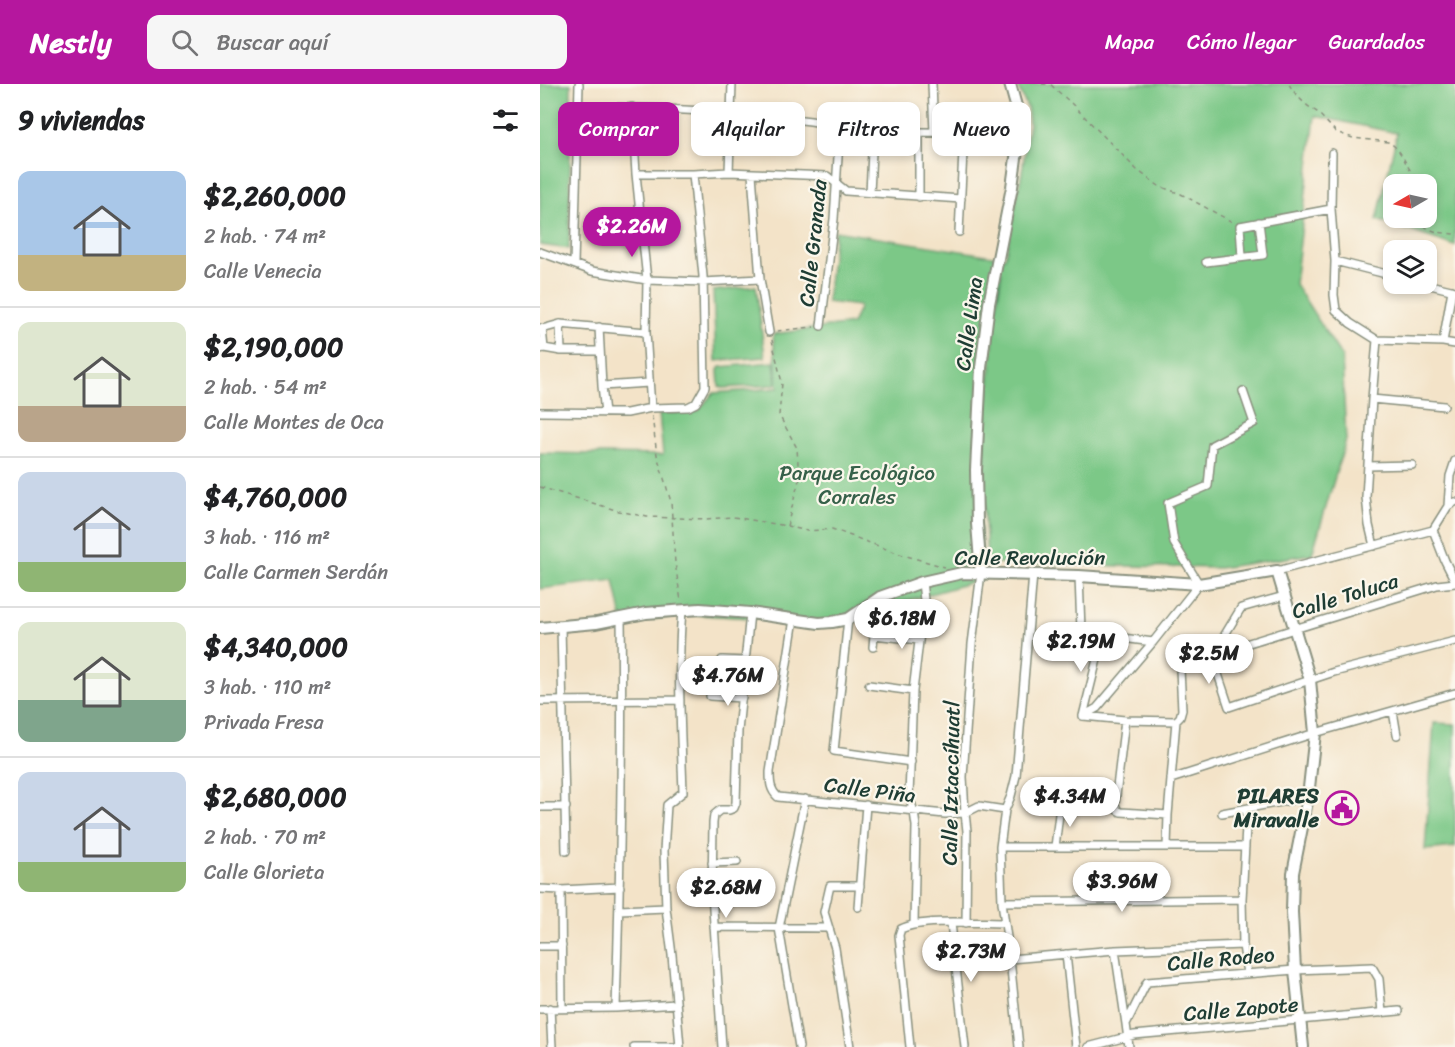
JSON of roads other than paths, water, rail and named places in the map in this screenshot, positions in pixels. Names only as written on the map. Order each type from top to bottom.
[{"type":"street","points":[[578,102],[579,84]]},
{"type":"street","points":[[731,102],[732,84]]},
{"type":"street","points":[[932,84],[933,102]]},
{"type":"street","name":"Calle Lima","points":[[1010,84],[1015,102]]},
{"type":"street","points":[[1332,153],[1331,209],[1336,310],[1350,323],[1377,340],[1455,344]]},
{"type":"street","points":[[574,264],[577,156]]},
{"type":"street","points":[[635,156],[647,280],[646,332],[651,408]]},
{"type":"street","points":[[729,156],[729,172]]},
{"type":"street","name":"Calle Granada","points":[[821,326],[834,219],[838,156]]},
{"type":"street","points":[[870,193],[872,156]]},
{"type":"street","points":[[919,156],[919,197]]},
{"type":"street","points":[[959,232],[963,156]]},
{"type":"street","name":"Calle Lima","points":[[981,573],[976,470],[981,368],[988,304],[1016,156]]},
{"type":"street","points":[[636,174],[729,172],[827,176],[846,191],[961,199]]},
{"type":"street","points":[[540,412],[627,413],[651,408],[688,407],[696,403],[705,387],[703,282],[693,174]]},
{"type":"street","points":[[752,174],[762,298],[769,332]]},
{"type":"street","points":[[1242,257],[1240,226],[1331,209]]},
{"type":"street","points":[[1206,262],[1263,255],[1259,222]]},
{"type":"street","points":[[540,252],[592,271],[647,280],[703,282],[760,279]]},
{"type":"street","points":[[1335,261],[1383,273]]},
{"type":"street","points":[[1437,286],[1453,290],[1443,342]]},
{"type":"street","points":[[600,351],[542,349],[541,329],[560,324],[646,332]]},
{"type":"street","points":[[560,324],[561,351]]},
{"type":"street","points":[[599,327],[605,413]]},
{"type":"street","points":[[1374,546],[1366,497],[1377,340]]},
{"type":"street","points":[[602,386],[649,383]]},
{"type":"street","points":[[1083,716],[1097,708],[1199,584],[1174,543],[1168,503],[1208,486],[1212,445],[1254,423],[1243,391]]},
{"type":"street","points":[[1372,399],[1444,406]]},
{"type":"street","points":[[1455,461],[1450,476],[1451,504],[1433,530],[1455,582]]},
{"type":"street","points":[[1368,466],[1412,465]]},
{"type":"street","name":"Calle Revolución","points":[[540,628],[621,619],[646,613],[700,609],[750,613],[819,623],[848,619],[880,597],[922,582],[962,573],[1079,576],[1199,584],[1277,571],[1433,530]]},
{"type":"street","points":[[1277,571],[1310,680],[1315,733],[1308,797],[1293,873],[1292,912],[1295,970],[1303,1047]]},
{"type":"street","name":"Calle Iztaccíhuatl","points":[[966,922],[967,831],[963,777],[972,644],[981,573]]},
{"type":"street","points":[[1019,1047],[1002,902],[1000,847],[1005,810],[1016,776],[1033,574]]},
{"type":"street","points":[[1079,576],[1080,630],[1085,633],[1153,642]]},
{"type":"street","points":[[914,924],[916,826],[909,796],[914,691],[924,600],[922,582]]},
{"type":"street","name":"Calle Toluca","points":[[1167,847],[1176,721],[1182,710],[1180,669],[1184,663],[1437,585],[1455,582]]},
{"type":"street","points":[[1284,596],[1241,608],[1212,656],[1229,707],[1334,672],[1455,641]]},
{"type":"street","points":[[634,1047],[680,1047],[666,908],[664,851],[667,805],[683,792],[680,700],[682,610]]},
{"type":"street","points":[[722,1047],[712,893],[714,814],[720,810],[734,808],[736,803],[738,731],[750,613]]},
{"type":"street","points":[[616,1008],[620,887],[621,619]]},
{"type":"street","name":"Calle Piña","points":[[794,619],[770,772],[770,786],[773,793],[778,797],[914,812],[964,813],[979,806],[1005,810]]},
{"type":"street","points":[[848,619],[834,751],[911,762]]},
{"type":"street","points":[[561,626],[566,851]]},
{"type":"street","points":[[873,647],[874,635],[919,640]]},
{"type":"street","points":[[1083,716],[1102,635]]},
{"type":"street","points":[[722,660],[746,661]]},
{"type":"street","points":[[869,685],[914,691]]},
{"type":"street","points":[[1171,779],[1315,733],[1455,693]]},
{"type":"street","points":[[710,696],[742,698]]},
{"type":"street","points":[[540,701],[680,700]]},
{"type":"street","points":[[1393,711],[1397,735]]},
{"type":"street","points":[[1083,716],[1176,721]]},
{"type":"street","points":[[1125,720],[1115,804],[1117,810],[1168,815]]},
{"type":"street","points":[[1222,813],[1308,797]]},
{"type":"street","points":[[798,1047],[779,928],[805,799]]},
{"type":"street","points":[[858,907],[866,805]]},
{"type":"street","points":[[1055,847],[1060,806]]},
{"type":"street","points":[[540,807],[566,807]]},
{"type":"street","points":[[1247,809],[1242,900],[1243,945],[1247,974]]},
{"type":"street","points":[[1000,847],[1245,846]]},
{"type":"street","points":[[712,863],[737,862]]},
{"type":"street","points":[[850,1047],[835,948],[824,912],[830,886],[860,886]]},
{"type":"street","points":[[540,889],[620,887]]},
{"type":"street","points":[[561,890],[561,1008]]},
{"type":"street","points":[[1002,902],[1242,900]]},
{"type":"street","points":[[619,910],[666,908]]},
{"type":"street","points":[[910,1047],[899,934],[901,929],[914,924],[966,922],[1005,924]]},
{"type":"street","points":[[951,923],[965,1047]]},
{"type":"street","points":[[714,927],[829,928]]},
{"type":"street","points":[[1010,959],[1114,950],[1243,945]]},
{"type":"street","points":[[540,946],[561,946]]},
{"type":"street","points":[[1114,950],[1129,1047]]},
{"type":"street","points":[[1066,954],[1076,1047]]},
{"type":"street","name":"Calle Rodeo","points":[[1126,1023],[1147,982],[1295,970],[1372,967],[1379,979],[1382,1013]]},
{"type":"street","points":[[540,1009],[676,1004]]},
{"type":"street","points":[[550,1008],[552,1047]]},
{"type":"street","name":"Calle Zapote","points":[[1088,1047],[1128,1037],[1399,1011]]},
{"type":"place","name":"PILARES Miravalle","points":[[1342,808]]},
{"type":"park label","name":"Parque Ecológico Corrales","points":[[857,485]]}]
